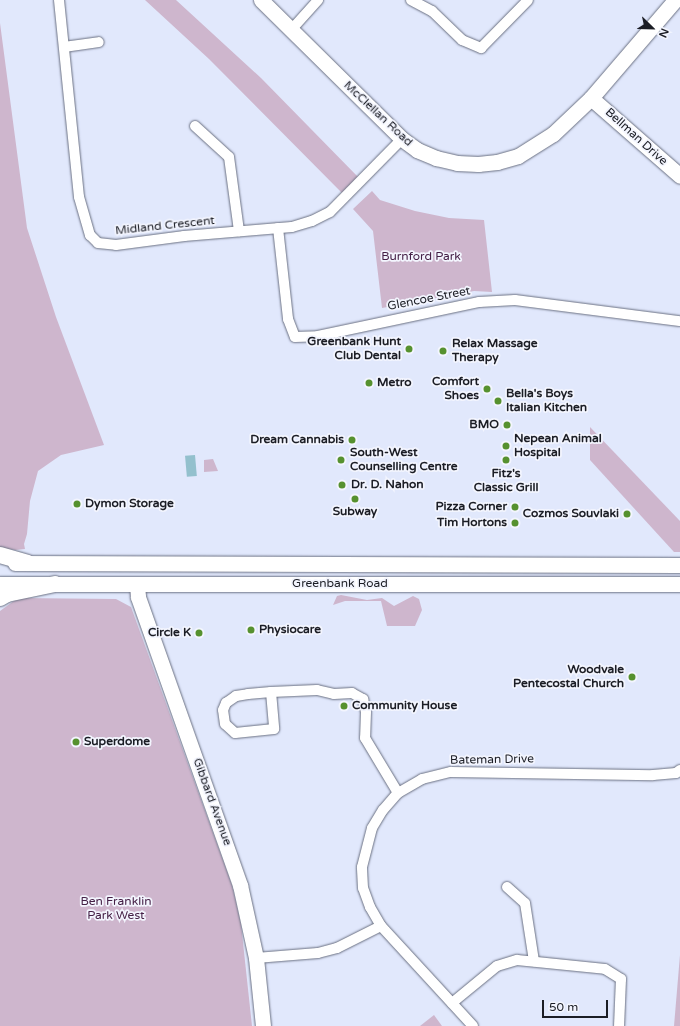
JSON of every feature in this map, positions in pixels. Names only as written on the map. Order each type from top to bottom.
[{"type":"main road","name":"McClellan Road","points":[[261,0],[402,139],[417,150],[436,158],[457,163],[497,162],[518,156],[553,134],[591,98],[674,0]]},
{"type":"main road","name":"Bellman Drive","points":[[591,98],[680,176]]},
{"type":"main road","points":[[0,554],[28,563]]},
{"type":"main road","name":"Greenbank Road","points":[[0,563],[213,565],[680,565]]},
{"type":"main road","points":[[213,565],[216,584]]},
{"type":"main road","name":"Greenbank Road","points":[[0,584],[680,584]]},
{"type":"main road","points":[[0,598],[7,594],[55,584]]},
{"type":"main road","name":"Gibbard Avenue","points":[[137,585],[138,597],[240,885],[256,958],[264,1026]]},
{"type":"street","name":"Midland Crescent","points":[[59,0],[79,197],[90,235],[98,242],[116,245],[278,228],[312,221],[330,212],[402,139]]},
{"type":"street","points":[[292,29],[318,0]]},
{"type":"street","points":[[410,0],[432,11],[462,40],[480,48],[528,0]]},
{"type":"street","points":[[64,47],[99,42]]},
{"type":"street","points":[[195,126],[229,157],[233,177],[238,231]]},
{"type":"street","name":"Glencoe Street","points":[[278,228],[288,319],[295,337],[318,336],[472,304],[508,300],[680,321]]},
{"type":"street","points":[[270,692],[274,729],[235,733],[225,724],[223,710],[230,699],[248,694],[270,692],[321,690],[334,694],[352,693],[363,699],[366,712],[365,738],[398,794]]},
{"type":"street","name":"Bateman Drive","points":[[473,1026],[381,926],[363,888],[362,867],[372,828],[383,810],[398,794],[422,779],[452,772],[653,775],[676,773],[680,770]]},
{"type":"street","points":[[507,887],[525,903],[534,961]]},
{"type":"street","points":[[256,958],[318,953],[336,948],[381,926]]},
{"type":"street","points":[[452,1003],[497,966],[517,960],[605,969],[616,973],[621,979],[622,990],[619,1026]]},
{"type":"green space","points":[[145,0],[176,0],[261,78],[359,178],[343,194],[209,59]]},
{"type":"green space","points":[[0,23],[27,228],[56,317],[104,445],[61,455],[38,471],[30,501],[27,534],[24,544],[25,549],[15,550],[0,548]]},
{"type":"green space","name":"Burnford Park","points":[[372,191],[380,200],[415,211],[449,218],[484,220],[492,292],[474,291],[382,308],[373,231],[353,209]]},
{"type":"green space","points":[[590,427],[680,521],[680,552],[674,552],[590,460]]},
{"type":"green space","points":[[213,459],[218,471],[204,472],[204,460]]},
{"type":"green space","points":[[341,595],[367,600],[382,598],[394,606],[413,596],[419,599],[422,610],[415,626],[387,626],[381,601],[345,601],[333,605],[337,596]]},
{"type":"green space","name":"Ben Franklin Park West","points":[[18,598],[116,599],[131,607],[232,885],[241,924],[252,1026],[0,1026],[0,611]]},
{"type":"green space","points":[[680,955],[680,1026],[674,1026]]},
{"type":"green space","points":[[434,1015],[442,1026],[420,1026]]},
{"type":"shaded area","points":[[195,455],[197,476],[187,477],[185,456]]},
{"type":"place","name":"Greenbank Hunt Club Dental","points":[[409,349]]},
{"type":"place","name":"Relax Massage Therapy","points":[[443,351]]},
{"type":"place","name":"Metro","points":[[369,383]]},
{"type":"place","name":"Comfort Shoes","points":[[487,389]]},
{"type":"place","name":"Bella's Boys Italian Kitchen","points":[[498,401]]},
{"type":"place","name":"BMO","points":[[507,425]]},
{"type":"place","name":"Dream Cannabis","points":[[352,440]]},
{"type":"place","name":"Nepean Animal Hospital","points":[[506,446]]},
{"type":"place","name":"South-West Counselling Centre","points":[[341,460]]},
{"type":"place","name":"Fitz's Classic Grill","points":[[506,460]]},
{"type":"place","name":"Dr. D. Nahon","points":[[342,485]]},
{"type":"place","name":"Subway","points":[[355,499]]},
{"type":"place","name":"Dymon Storage","points":[[77,504]]},
{"type":"place","name":"Pizza Corner","points":[[515,507]]},
{"type":"place","name":"Cozmos Souvlaki","points":[[627,514]]},
{"type":"place","name":"Tim Hortons","points":[[515,523]]},
{"type":"place","name":"Physiocare","points":[[251,630]]},
{"type":"place","name":"Circle K","points":[[199,633]]},
{"type":"place","name":"Woodvale Pentecostal Church","points":[[632,677]]},
{"type":"place","name":"Community House","points":[[344,706]]},
{"type":"place","name":"Superdome","points":[[76,742]]}]
